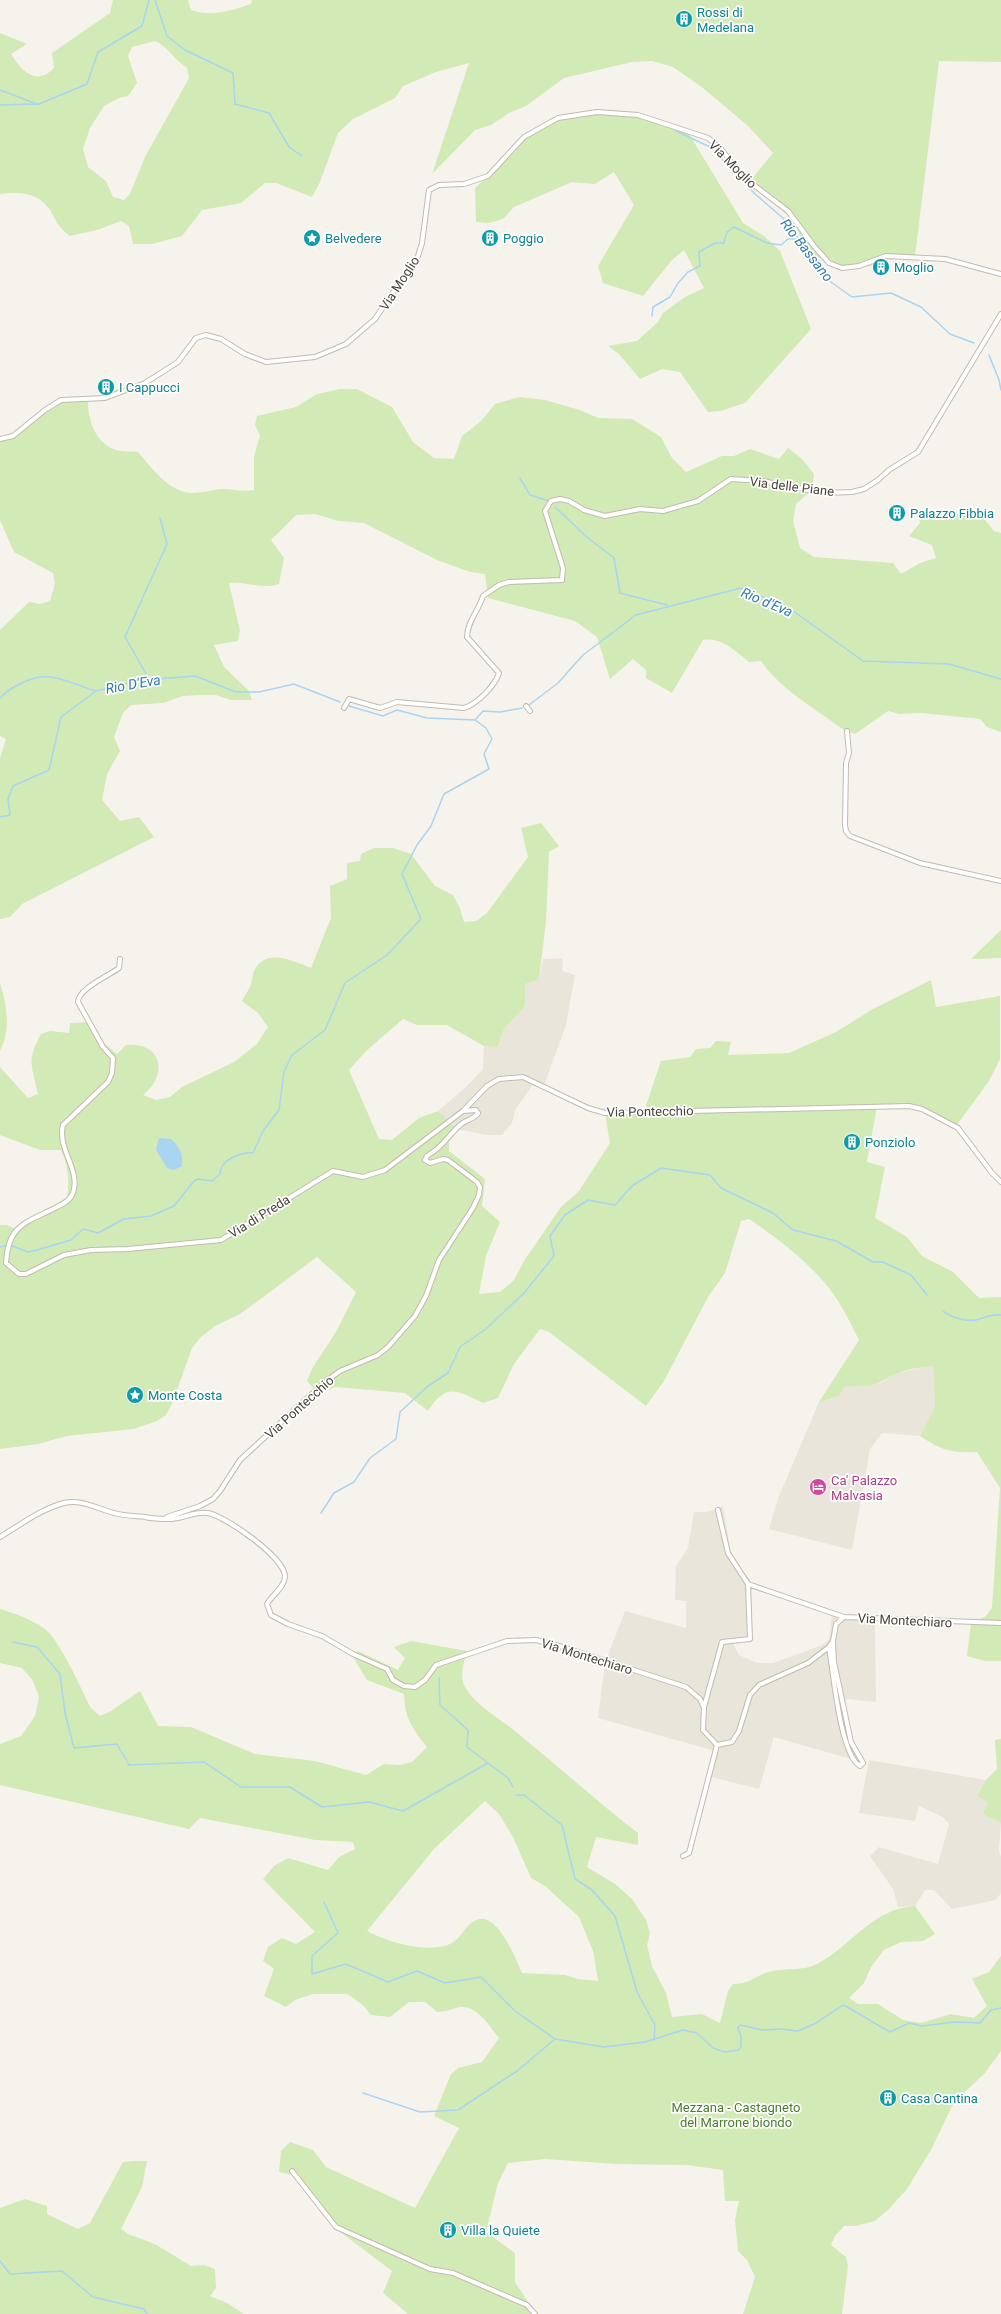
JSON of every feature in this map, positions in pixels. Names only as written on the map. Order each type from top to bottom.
[{"type":"street","name":"Via Moglio","points":[[0,439],[13,436],[45,410],[61,400],[105,398],[145,383],[178,362],[196,338],[206,335],[222,339],[245,354],[266,362],[315,357],[346,344],[376,318],[418,256],[429,190],[439,185],[464,184],[488,176],[524,137],[558,118],[597,112],[638,115],[708,138],[721,149],[742,176],[788,211],[814,246],[829,263],[842,268],[859,266],[886,256],[945,259],[1001,274]]},
{"type":"street","name":"Via delle Piane","points":[[344,708],[349,699],[380,708],[397,702],[464,708],[472,706],[497,678],[499,673],[467,637],[467,628],[480,606],[483,596],[499,585],[509,582],[562,580],[563,568],[545,511],[552,501],[560,499],[569,501],[584,510],[605,516],[640,509],[663,511],[698,501],[731,479],[762,481],[824,493],[852,492],[864,489],[878,480],[889,470],[918,452],[1001,314]]},
{"type":"street","points":[[526,706],[530,711]]},
{"type":"street","points":[[847,731],[849,752],[846,763],[845,825],[846,831],[850,836],[920,863],[1001,881]]},
{"type":"street","name":"Via di Preda","points":[[120,959],[119,968],[83,990],[78,998],[78,1002],[103,1047],[114,1058],[112,1073],[108,1082],[62,1125],[61,1142],[74,1180],[72,1194],[67,1202],[19,1227],[11,1234],[8,1244],[6,1264],[19,1274],[26,1274],[64,1255],[91,1250],[128,1249],[221,1240],[333,1171],[363,1177],[385,1170],[463,1111]]},
{"type":"street","name":"Via Pontecchio","points":[[463,1111],[487,1086],[499,1079],[523,1077],[588,1108],[605,1113],[909,1106],[922,1109],[958,1128],[992,1174],[1001,1182]]},
{"type":"street","name":"Via Pontecchio","points":[[165,1518],[200,1506],[213,1499],[220,1491],[240,1460],[325,1382],[340,1371],[378,1355],[388,1348],[415,1316],[426,1296],[439,1260],[474,1208],[479,1194],[480,1187],[477,1182],[448,1160],[443,1159],[430,1163],[425,1160],[427,1156],[439,1149],[460,1125],[476,1116],[478,1113],[476,1110],[463,1111]]},
{"type":"street","name":"Via Montechiaro","points":[[0,1537],[42,1512],[64,1504],[77,1502],[116,1513],[148,1518],[172,1519],[202,1512],[210,1513],[223,1519],[272,1553],[282,1566],[285,1576],[282,1586],[267,1604],[271,1615],[288,1624],[322,1636],[353,1654],[387,1669],[393,1680],[404,1686],[415,1686],[424,1680],[436,1664],[507,1641],[536,1640],[607,1660],[686,1687],[700,1699],[704,1708]]},
{"type":"street","points":[[683,1856],[689,1853],[717,1745],[703,1730],[704,1708],[722,1642],[750,1639],[748,1584],[728,1553],[718,1510]]},
{"type":"street","points":[[748,1584],[844,1617]]},
{"type":"street","name":"Via Montechiaro","points":[[717,1745],[732,1742],[739,1730],[750,1695],[758,1685],[808,1662],[829,1647],[833,1642],[836,1624],[844,1617],[1001,1623]]},
{"type":"street","points":[[829,1647],[834,1688],[847,1747],[860,1766],[863,1763],[851,1742],[844,1715],[833,1642]]},
{"type":"street","points":[[292,2171],[336,2227],[430,2269],[453,2273],[527,2305],[535,2314]]},
{"type":"shaded area","points":[[563,958],[562,971],[575,975],[566,1025],[545,1083],[532,1086],[515,1110],[512,1123],[502,1135],[487,1135],[457,1129],[438,1111],[465,1088],[483,1069],[484,1046],[498,1047],[504,1029],[525,1006],[525,984],[539,980],[543,959]]},
{"type":"shaded area","points":[[933,1365],[935,1406],[920,1436],[882,1433],[870,1449],[852,1550],[769,1529],[777,1501],[819,1402],[839,1396],[845,1386],[863,1387],[880,1383],[897,1373]]},
{"type":"shaded area","points":[[723,1506],[732,1559],[751,1581],[752,1638],[733,1644],[739,1655],[757,1663],[773,1663],[820,1646],[829,1640],[832,1615],[875,1621],[876,1702],[846,1699],[842,1707],[858,1752],[851,1759],[774,1737],[759,1789],[711,1777],[715,1751],[598,1718],[605,1663],[625,1611],[686,1628],[686,1601],[675,1600],[676,1566],[688,1548],[694,1512],[706,1512]]},
{"type":"shaded area","points":[[869,1760],[986,1780],[977,1796],[989,1802],[983,1814],[1001,1823],[999,1851],[1001,1857],[1001,1893],[996,1900],[952,1909],[934,1890],[925,1890],[915,1906],[898,1907],[893,1889],[870,1856],[879,1847],[938,1864],[949,1824],[943,1817],[919,1806],[915,1821],[859,1813]]},
{"type":"green space","points":[[113,0],[188,0],[191,10],[214,13],[228,11],[251,4],[252,0],[1001,0],[1001,62],[939,61],[915,256],[918,258],[897,254],[870,266],[844,269],[807,251],[789,212],[751,180],[773,153],[748,126],[703,88],[673,67],[652,61],[632,62],[564,78],[526,106],[509,113],[491,125],[475,130],[432,174],[469,63],[436,72],[403,86],[395,98],[353,119],[338,133],[320,182],[312,197],[276,183],[265,183],[241,203],[202,210],[182,236],[152,244],[133,244],[129,226],[121,221],[97,230],[70,236],[64,232],[49,208],[41,200],[24,194],[0,194],[0,33],[27,44],[11,54],[19,66],[24,70],[35,76],[41,76],[47,74],[54,68],[52,53],[110,13]],"holes":[[[155,41],[160,43],[187,68],[189,78],[145,157],[130,194],[124,200],[113,197],[106,181],[88,167],[83,149],[90,128],[104,106],[119,98],[128,96],[137,83],[128,56],[132,47]]]},
{"type":"green space","points":[[626,113],[654,118],[689,134],[743,223],[764,236],[780,251],[811,329],[745,403],[721,411],[708,412],[680,372],[662,369],[640,379],[619,354],[608,346],[637,341],[658,322],[663,313],[685,297],[704,288],[684,250],[672,260],[643,296],[603,283],[598,266],[634,205],[614,172],[595,184],[572,182],[514,207],[503,219],[489,223],[476,222],[475,188],[516,151],[521,138],[551,122],[587,115]]},
{"type":"green space","points":[[340,389],[357,389],[392,407],[413,442],[434,458],[454,459],[462,436],[481,421],[495,404],[520,397],[545,400],[580,410],[598,418],[632,419],[661,437],[672,458],[686,472],[722,456],[734,456],[750,449],[779,459],[788,448],[802,459],[814,474],[812,490],[796,504],[793,521],[800,548],[814,557],[893,563],[901,574],[920,563],[936,558],[932,545],[909,536],[920,523],[919,518],[957,514],[980,514],[994,531],[1001,533],[1001,732],[987,727],[980,719],[921,713],[899,714],[888,711],[855,734],[844,730],[789,690],[778,681],[761,661],[749,662],[728,646],[710,640],[703,640],[672,693],[646,678],[646,670],[633,659],[610,679],[597,637],[575,621],[488,598],[485,574],[470,572],[437,560],[364,523],[339,521],[315,514],[296,515],[271,540],[284,558],[279,584],[272,586],[259,586],[242,583],[229,583],[240,631],[238,641],[214,645],[224,667],[249,691],[252,700],[231,700],[216,695],[183,696],[163,703],[131,705],[123,713],[114,737],[120,751],[107,774],[102,800],[120,821],[139,817],[154,837],[22,904],[10,917],[0,919],[0,758],[6,739],[0,736],[0,630],[29,602],[40,604],[50,601],[55,584],[53,573],[14,552],[0,520],[0,441],[10,438],[18,433],[55,405],[69,401],[88,401],[91,423],[94,430],[103,442],[116,450],[138,452],[155,472],[176,489],[193,493],[221,489],[250,491],[254,490],[254,456],[260,436],[255,425],[257,416],[296,407],[317,394]]},
{"type":"green space","points":[[541,823],[559,846],[549,852],[546,921],[539,980],[525,984],[525,1006],[504,1029],[498,1047],[484,1046],[447,1025],[417,1025],[403,1019],[366,1051],[349,1070],[379,1139],[392,1140],[419,1118],[438,1111],[457,1129],[449,1142],[449,1151],[485,1179],[482,1206],[500,1222],[486,1256],[479,1294],[500,1292],[514,1280],[524,1261],[561,1207],[579,1191],[610,1143],[605,1114],[644,1112],[661,1061],[690,1057],[696,1049],[710,1048],[716,1041],[731,1042],[728,1055],[789,1053],[836,1032],[873,1009],[931,980],[936,1007],[1000,996],[1000,1059],[989,1081],[956,1126],[919,1108],[877,1106],[867,1162],[885,1167],[875,1218],[907,1237],[922,1256],[953,1272],[979,1298],[1001,1297],[1001,1661],[985,1661],[967,1656],[971,1623],[985,1617],[992,1608],[1000,1488],[977,1452],[947,1450],[934,1445],[920,1436],[935,1406],[933,1366],[904,1371],[872,1385],[862,1387],[845,1386],[839,1396],[819,1402],[859,1340],[839,1303],[824,1282],[807,1264],[788,1248],[749,1219],[741,1221],[725,1273],[708,1297],[664,1381],[646,1406],[549,1332],[540,1329],[514,1364],[498,1398],[483,1403],[458,1392],[452,1392],[440,1396],[428,1411],[405,1393],[335,1387],[319,1395],[307,1381],[313,1367],[336,1332],[356,1292],[317,1257],[240,1314],[215,1326],[201,1337],[192,1348],[172,1404],[166,1415],[155,1422],[133,1429],[67,1436],[38,1444],[0,1449],[0,1225],[7,1225],[16,1229],[67,1197],[68,1173],[61,1150],[40,1150],[0,1135],[0,1067],[28,1098],[38,1094],[32,1070],[32,1057],[36,1043],[41,1034],[50,1031],[69,1033],[70,1023],[89,1022],[106,1045],[117,1054],[126,1045],[138,1045],[148,1049],[154,1054],[158,1061],[159,1069],[151,1087],[143,1095],[156,1100],[170,1097],[182,1087],[234,1062],[257,1044],[268,1027],[258,1013],[242,1001],[252,982],[254,971],[260,963],[267,959],[274,958],[289,960],[311,968],[331,918],[330,886],[347,879],[347,863],[360,861],[361,854],[374,848],[393,848],[411,854],[435,886],[453,895],[459,906],[464,922],[476,921],[487,913],[528,857],[521,828]]},
{"type":"green space","points":[[1001,930],[1001,958],[971,959]]},
{"type":"green space","points":[[0,983],[6,1009],[7,1026],[6,1035],[0,1051]]},
{"type":"green space","name":"Mezzana - Castagneto del Marrone biondo","points":[[0,1609],[32,1621],[49,1633],[63,1652],[91,1708],[100,1716],[111,1711],[140,1691],[158,1726],[191,1727],[255,1754],[315,1761],[366,1775],[384,1764],[400,1765],[412,1762],[427,1747],[410,1723],[406,1710],[404,1694],[367,1680],[354,1659],[358,1651],[398,1670],[405,1658],[394,1647],[411,1641],[467,1651],[462,1678],[469,1694],[638,1833],[638,1845],[596,1837],[587,1867],[615,1884],[632,1899],[646,1920],[650,1934],[647,1945],[652,1966],[666,1993],[672,2017],[702,2014],[720,2023],[728,1991],[733,1984],[740,1984],[750,1981],[767,1972],[801,1968],[817,1964],[830,1956],[874,1921],[886,1914],[915,1906],[935,1934],[923,1941],[901,1942],[884,1950],[871,1967],[864,1983],[849,1998],[858,2004],[878,2004],[903,2020],[921,2023],[951,2014],[974,2018],[987,2006],[972,1979],[989,1972],[1001,1956],[1001,2051],[984,2074],[954,2102],[932,2148],[907,2189],[889,2209],[875,2221],[856,2226],[844,2226],[835,2236],[831,2245],[846,2257],[848,2266],[842,2314],[743,2314],[755,2277],[747,2260],[738,2251],[735,2220],[739,2201],[725,2201],[723,2170],[687,2165],[617,2164],[545,2159],[508,2163],[498,2183],[486,2232],[515,2253],[515,2282],[536,2314],[408,2314],[383,2293],[392,2271],[339,2231],[292,2175],[279,2172],[281,2151],[290,2142],[313,2150],[326,2167],[415,2208],[459,2128],[434,2116],[451,2074],[458,2068],[482,2062],[499,2038],[488,2023],[478,2013],[467,2008],[461,2007],[437,2012],[425,2002],[409,2002],[390,2017],[371,2015],[363,2005],[347,1994],[313,1994],[295,2000],[286,2007],[264,1996],[274,1969],[263,1961],[268,1947],[282,1938],[296,1944],[315,1932],[263,1879],[274,1866],[288,1858],[328,1870],[339,1857],[355,1849],[353,1842],[315,1840],[200,1818],[189,1829],[0,1785],[0,1744],[21,1736],[35,1716],[39,1697],[33,1681],[22,1668],[0,1663]],"holes":[[[485,1801],[499,1814],[513,1837],[531,1878],[545,1886],[579,1917],[593,1951],[598,1981],[578,1979],[565,1975],[522,1973],[503,1935],[496,1926],[488,1920],[480,1919],[471,1923],[456,1940],[450,1944],[431,1948],[396,1943],[367,1931],[434,1849]]]},
{"type":"green space","points":[[1001,1739],[1001,1823],[983,1814],[988,1802],[977,1796],[986,1780],[997,1769],[995,1740]]},
{"type":"green space","points":[[147,2161],[142,2187],[121,2229],[128,2234],[155,2244],[191,2266],[204,2265],[215,2269],[216,2288],[210,2296],[227,2303],[244,2314],[0,2314],[0,2208],[25,2199],[47,2206],[47,2214],[78,2229],[90,2223],[123,2162]]},
{"type":"water","points":[[159,1138],[171,1139],[177,1145],[182,1158],[182,1166],[174,1170],[167,1168],[156,1150]]},
{"type":"waterway","points":[[0,105],[39,104],[87,84],[98,52],[142,26],[149,0]]},
{"type":"waterway","points":[[155,0],[167,36],[185,50],[233,73],[235,104],[269,113],[289,147],[302,156]]},
{"type":"waterway","points":[[0,90],[37,104]]},
{"type":"waterway","name":"Rio Bassano","points":[[676,131],[710,147],[754,193],[784,219],[831,282],[852,297],[891,293],[921,307],[950,334],[974,343]]},
{"type":"waterway","points":[[652,316],[653,307],[670,297],[678,283],[688,272],[700,266],[699,252],[715,243],[724,243],[727,232],[734,227],[767,243],[781,245],[788,239],[798,239]]},
{"type":"waterway","name":"Rio Bassano","points":[[989,355],[999,380],[1001,390]]},
{"type":"waterway","points":[[520,478],[530,495],[549,501]]},
{"type":"waterway","points":[[555,507],[588,538],[614,558],[620,593],[667,605]]},
{"type":"waterway","points":[[149,679],[125,637],[167,544],[160,518]]},
{"type":"waterway","name":"Rio d'Eva","points":[[529,705],[558,683],[583,655],[636,615],[741,588],[789,608],[863,661],[949,664],[1001,679]]},
{"type":"waterway","name":"Rio D'Eva","points":[[0,817],[10,815],[8,799],[13,786],[49,770],[61,717],[96,691],[142,680],[195,676],[236,692],[259,692],[294,684],[340,702]]},
{"type":"waterway","points":[[0,698],[23,682],[38,677],[62,679],[96,691]]},
{"type":"waterway","name":"Rio D'Eva","points":[[349,706],[383,716],[397,710],[427,718],[475,720]]},
{"type":"waterway","points":[[475,720],[483,711],[500,712],[522,708]]},
{"type":"waterway","points":[[0,1247],[10,1245],[28,1252],[71,1240],[83,1229],[98,1233],[124,1219],[151,1216],[174,1206],[194,1181],[198,1179],[212,1181],[220,1174],[221,1169],[228,1160],[238,1155],[253,1153],[263,1131],[279,1110],[284,1072],[292,1055],[325,1030],[345,983],[387,955],[421,919],[402,874],[417,845],[431,826],[444,794],[489,769],[484,754],[492,739],[486,728],[475,720]]},
{"type":"waterway","points":[[321,1513],[334,1493],[354,1482],[370,1458],[396,1439],[400,1412],[428,1386],[448,1373],[460,1347],[486,1329],[524,1293],[554,1256],[550,1236],[565,1215],[588,1200],[615,1205],[632,1186],[661,1168],[710,1175],[721,1188],[773,1213],[793,1230],[836,1241],[873,1262],[883,1262],[911,1275],[927,1295]]},
{"type":"waterway","points":[[943,1311],[963,1320],[976,1320],[988,1316],[1001,1315]]},
{"type":"waterway","points":[[13,1642],[37,1647],[60,1674],[65,1713],[74,1748],[117,1744],[129,1765],[204,1762],[241,1787],[290,1787],[322,1807],[369,1802],[403,1811],[488,1763],[508,1778],[513,1787]]},
{"type":"waterway","points":[[439,1678],[440,1705],[468,1730],[467,1747],[488,1763]]},
{"type":"waterway","points":[[517,1795],[524,1795],[562,1825],[575,1879],[592,1890],[615,1916],[637,1992],[655,2025],[654,2040]]},
{"type":"waterway","points":[[324,1902],[338,1933],[312,1956],[312,1974],[346,1964],[388,1982],[417,1971],[445,1983],[481,1977],[515,2011],[555,2039],[604,2047],[645,2042],[683,2030],[697,2033],[713,2048],[725,2052],[738,2050],[741,2047],[741,2037],[738,2028],[740,2025],[762,2030],[781,2029],[798,2031],[816,2023],[843,2005],[890,2032],[909,2023],[922,2026],[955,2022],[980,2023],[991,2010],[1001,2008]]},
{"type":"waterway","points":[[363,2093],[420,2112],[458,2110],[517,2071],[555,2039]]},
{"type":"waterway","points":[[0,2261],[10,2274],[62,2271],[93,2297],[144,2309],[147,2314]]},
{"type":"place","name":"Rossi di Medelana","points":[[684,19]]},
{"type":"place","name":"Belvedere","points":[[312,238]]},
{"type":"place","name":"Poggio","points":[[490,238]]},
{"type":"place","name":"Moglio","points":[[881,267]]},
{"type":"place","name":"I Cappucci","points":[[106,387]]},
{"type":"place","name":"Palazzo Fibbia","points":[[897,513]]},
{"type":"place","name":"Ponziolo","points":[[852,1142]]},
{"type":"place","name":"Monte Costa","points":[[135,1395]]},
{"type":"place","name":"Ca' Palazzo Malvasia","points":[[818,1487]]},
{"type":"place","name":"Casa Cantina","points":[[888,2098]]},
{"type":"place","name":"Villa la Quiete","points":[[448,2230]]}]
